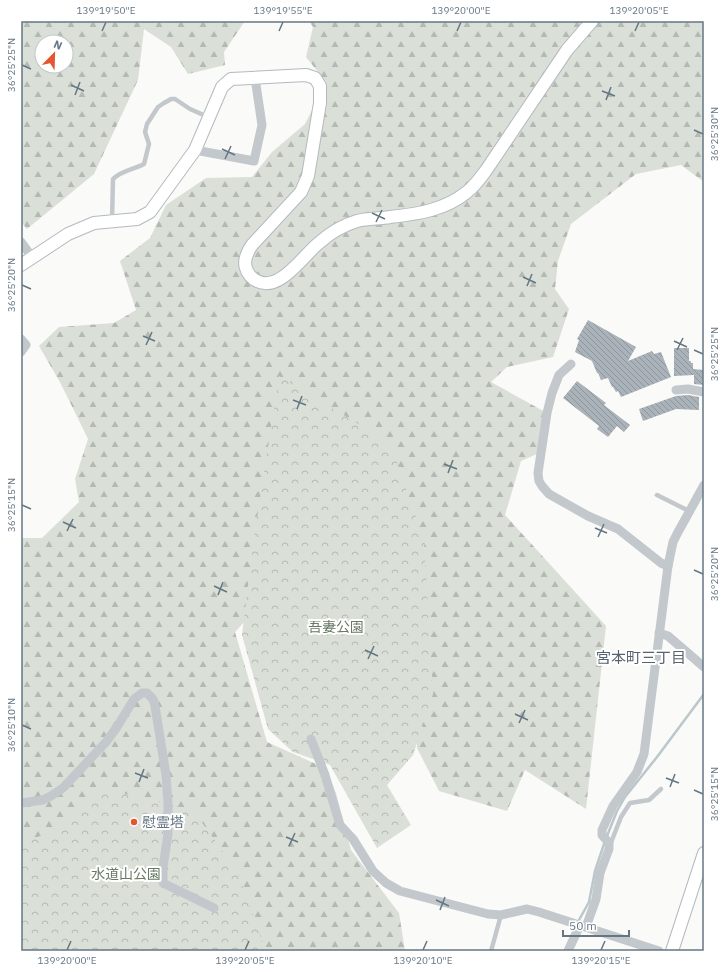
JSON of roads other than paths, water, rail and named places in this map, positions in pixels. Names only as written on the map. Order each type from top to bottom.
[{"type":"street","points":[[21,265],[75,232],[94,224],[112,221],[137,220],[150,212],[196,150],[222,87],[231,80],[306,75],[315,78],[320,86],[320,103],[308,176],[301,192],[252,245],[246,257],[246,268],[251,277],[263,284],[270,284],[286,276],[319,242],[346,225],[371,218],[411,215],[439,208],[468,192],[487,169],[567,50],[592,21]]},
{"type":"street","points":[[196,150],[254,161],[262,125],[255,78]]},
{"type":"street","points":[[21,242],[32,257]]},
{"type":"street","points":[[21,339],[26,345],[21,352]]},
{"type":"street","points":[[571,364],[559,375],[552,393],[546,419],[539,469],[539,481],[549,494],[588,516],[618,529],[661,563],[668,566]]},
{"type":"street","points":[[676,390],[688,389],[704,392]]},
{"type":"street","points":[[568,951],[583,926],[596,898],[607,842],[601,833],[613,806],[643,760],[668,566],[673,542],[704,485]]},
{"type":"street","points":[[660,633],[668,636],[704,667]]},
{"type":"street","points":[[21,803],[43,800],[63,788],[103,745],[117,727],[134,699],[147,693],[153,699],[155,706],[166,775],[168,819],[163,883],[214,908]]},
{"type":"street","points":[[311,739],[325,775],[340,825],[354,839],[373,871],[400,891],[501,916],[527,909],[659,951]]},
{"type":"street","points":[[672,951],[704,853]]},
{"type":"lane","points":[[112,221],[113,179],[118,174],[126,170],[144,164],[149,144],[145,132],[147,124],[158,107],[175,98],[190,109],[209,117]]},
{"type":"lane","points":[[657,495],[689,511]]},
{"type":"lane","points":[[607,842],[630,803],[648,800],[662,789]]},
{"type":"lane","points":[[491,951],[501,916]]},
{"type":"waterway","points":[[607,836],[617,811],[625,797],[704,694]]},
{"type":"waterway","points":[[579,920],[589,902],[595,871],[605,841]]},
{"type":"place","name":"慰霊塔","points":[[134,822]]},
{"type":"district","name":"宮本町三丁目","points":[[641,658]]},
{"type":"park label","name":"吾妻公園","points":[[336,627]]},
{"type":"park label","name":"水道山公園","points":[[126,874]]}]
